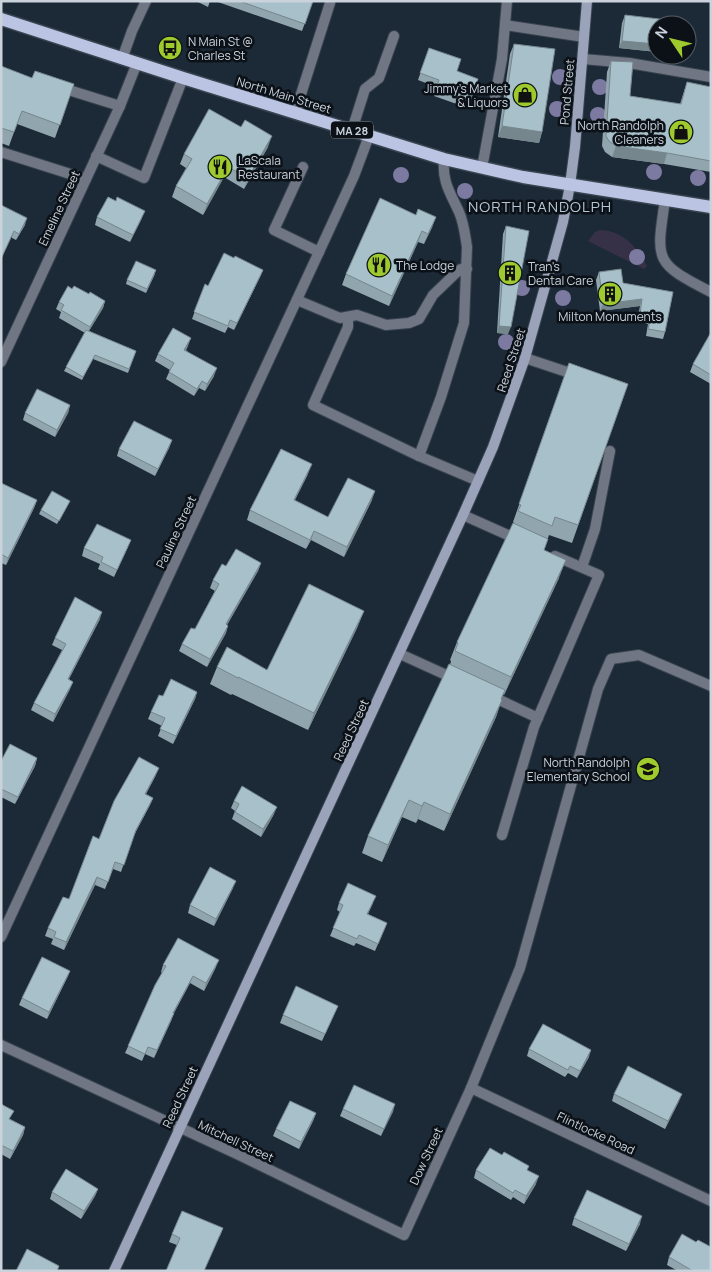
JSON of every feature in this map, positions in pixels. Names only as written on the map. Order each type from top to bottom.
[{"type":"main road","name":"Pond Street","points":[[570,185],[588,1]]},
{"type":"main road","name":"North Main Street","points":[[1,19],[444,159],[570,185],[711,207]]},
{"type":"main road","name":"Reed Street","points":[[114,1271],[400,654],[478,481],[504,419],[525,358],[556,249],[570,185]]},
{"type":"street","points":[[122,58],[146,1]]},
{"type":"street","points":[[482,168],[502,59],[507,1]]},
{"type":"street","points":[[295,113],[330,3]]},
{"type":"street","points":[[505,25],[584,37]]},
{"type":"street","points":[[352,130],[365,89],[380,78],[394,36]]},
{"type":"street","points":[[583,60],[629,63],[711,77]]},
{"type":"street","name":"Emeline Street","points":[[1,362],[120,106],[137,63]]},
{"type":"street","points":[[96,156],[144,178],[183,78]]},
{"type":"street","points":[[47,83],[120,106]]},
{"type":"street","name":"Pauline Street","points":[[1,937],[354,176],[369,136]]},
{"type":"street","points":[[1,152],[86,179]]},
{"type":"street","points":[[419,456],[463,330],[465,317],[466,236],[460,214],[444,181],[444,159]]},
{"type":"street","points":[[303,167],[274,230],[319,252]]},
{"type":"street","points":[[665,200],[660,240],[662,257],[673,271],[711,292]]},
{"type":"street","points":[[297,300],[334,317],[340,318],[357,315],[386,325],[414,322],[422,314],[433,296],[456,273],[467,269]]},
{"type":"street","points":[[348,316],[348,327],[312,405],[419,456],[478,481]]},
{"type":"street","points":[[525,358],[585,378]]},
{"type":"street","points":[[582,567],[595,529],[610,451]]},
{"type":"street","points":[[463,515],[531,545]]},
{"type":"street","points":[[502,835],[528,745],[538,718],[599,575],[548,552]]},
{"type":"street","points":[[400,654],[460,682]]},
{"type":"street","name":"Dow Street","points":[[404,1235],[471,1088],[520,968],[598,689],[611,659],[639,655],[711,686]]},
{"type":"street","points":[[478,690],[538,718]]},
{"type":"street","name":"Mitchell Street","points":[[1,1046],[180,1128],[404,1235]]},
{"type":"street","name":"Flintlocke Road","points":[[471,1088],[711,1201]]},
{"type":"shaded area","points":[[600,230],[615,233],[628,241],[647,266],[644,269],[588,241],[595,232]]},
{"type":"building","points":[[239,1],[313,1],[305,24]]},
{"type":"building","points":[[625,15],[647,18],[647,43],[622,41]]},
{"type":"building","name":"Jimmy's Market & Liquors","points":[[514,44],[555,49],[542,132],[502,126]]},
{"type":"building","points":[[429,48],[461,59],[457,71],[478,79],[470,101],[436,88],[439,80],[420,73]]},
{"type":"building","points":[[611,61],[633,62],[630,96],[681,104],[687,82],[711,87],[711,161],[616,146],[609,141],[606,136]]},
{"type":"building","points":[[1,66],[32,78],[35,71],[74,84],[60,125],[22,111],[14,132],[1,128]]},
{"type":"building","name":"LaScala Restaurant","points":[[209,109],[241,127],[245,120],[272,136],[248,178],[228,167],[207,204],[176,186],[192,159],[184,154]]},
{"type":"building","points":[[108,197],[116,201],[117,197],[145,211],[133,235],[97,217]]},
{"type":"building","name":"The Lodge","points":[[380,198],[416,215],[418,209],[436,217],[428,234],[422,231],[392,296],[346,274]]},
{"type":"building","points":[[1,205],[27,218],[19,234],[14,231],[1,259]]},
{"type":"building","name":"Tran's Dental Care","points":[[506,226],[529,231],[511,327],[499,326]]},
{"type":"building","points":[[224,253],[234,258],[235,256],[263,270],[237,323],[230,320],[228,326],[194,312],[205,284],[208,286]]},
{"type":"building","points":[[136,261],[156,270],[147,289],[127,280]]},
{"type":"building","points":[[621,269],[623,283],[673,292],[665,332],[648,329],[651,316],[640,314],[642,299],[603,304],[599,272]]},
{"type":"building","points":[[68,286],[72,289],[74,286],[89,294],[90,292],[105,301],[90,327],[61,310],[64,305],[59,302]]},
{"type":"building","points":[[173,328],[191,338],[184,350],[217,368],[207,384],[202,381],[197,389],[169,372],[174,363],[158,354]]},
{"type":"building","points":[[86,330],[136,351],[129,369],[95,355],[83,377],[66,367]]},
{"type":"building","points":[[711,334],[711,375],[693,364]]},
{"type":"building","points":[[569,363],[628,384],[578,525],[555,517],[552,526],[518,511]]},
{"type":"building","points":[[37,389],[70,405],[57,430],[25,413]]},
{"type":"building","points":[[134,421],[172,440],[158,469],[119,449]]},
{"type":"building","points":[[281,449],[312,464],[294,500],[328,517],[348,478],[375,491],[347,547],[314,531],[310,540],[250,510]]},
{"type":"building","points":[[1,483],[37,500],[8,558],[1,554]]},
{"type":"building","points":[[52,491],[70,501],[59,521],[41,510]]},
{"type":"building","points":[[513,523],[548,539],[544,550],[566,560],[511,677],[455,651],[457,642]]},
{"type":"building","points":[[97,524],[131,540],[117,570],[101,562],[103,557],[84,548]]},
{"type":"building","points":[[236,549],[261,563],[226,624],[228,626],[210,659],[182,644],[191,628],[195,629],[219,584],[213,580],[222,564],[226,566]]},
{"type":"building","points":[[309,584],[364,611],[314,713],[217,667],[227,647],[267,670]]},
{"type":"building","points":[[75,597],[102,612],[68,679],[73,682],[55,714],[34,703],[66,644],[55,638]]},
{"type":"building","points":[[449,664],[505,690],[502,700],[450,814],[424,802],[422,806],[409,800],[388,845],[368,836]]},
{"type":"building","points":[[171,679],[197,692],[176,736],[160,729],[165,718],[151,712],[159,695],[163,696]]},
{"type":"building","points":[[10,744],[37,758],[18,797],[1,789],[1,761]]},
{"type":"building","points":[[139,757],[159,768],[145,794],[153,798],[136,830],[124,865],[115,862],[108,882],[97,877],[66,942],[54,937],[56,932],[48,928],[63,897],[69,899],[93,836],[99,839],[114,801]]},
{"type":"building","points":[[242,786],[277,807],[263,829],[235,812],[239,804],[234,801]]},
{"type":"building","points":[[210,867],[236,881],[216,919],[190,905]]},
{"type":"building","points":[[348,883],[376,896],[367,914],[387,923],[378,944],[359,935],[357,939],[333,928],[343,905],[339,903]]},
{"type":"building","points":[[178,938],[219,960],[206,983],[193,976],[173,1013],[157,1050],[148,1047],[145,1054],[128,1046],[155,985],[166,966],[163,965]]},
{"type":"building","points":[[42,957],[70,971],[49,1012],[22,998]]},
{"type":"building","points":[[296,986],[338,1006],[325,1034],[283,1015]]},
{"type":"building","points":[[543,1024],[591,1050],[580,1071],[570,1066],[568,1070],[529,1049]]},
{"type":"building","points":[[628,1066],[682,1094],[668,1121],[614,1094]]},
{"type":"building","points":[[354,1085],[395,1104],[384,1129],[343,1109]]},
{"type":"building","points":[[290,1101],[316,1113],[301,1142],[276,1129]]},
{"type":"building","points":[[1,1104],[14,1111],[9,1119],[25,1127],[13,1151],[1,1145]]},
{"type":"building","points":[[490,1148],[502,1155],[504,1152],[529,1166],[527,1170],[539,1176],[526,1196],[515,1190],[513,1193],[476,1170]]},
{"type":"building","points":[[66,1169],[98,1189],[84,1211],[52,1192]]},
{"type":"building","points":[[587,1190],[642,1216],[629,1244],[574,1218]]},
{"type":"building","points":[[182,1211],[223,1228],[204,1271],[166,1271],[180,1238],[172,1234]]},
{"type":"building","points":[[682,1234],[696,1242],[698,1240],[711,1247],[711,1271],[693,1271],[669,1257]]},
{"type":"building","points":[[27,1249],[59,1266],[57,1271],[16,1271]]},
{"type":"place","name":"N Main St @ Charles St","points":[[170,48]]},
{"type":"place","name":"Jimmy's Market & Liquors","points":[[525,95]]},
{"type":"place","name":"North Randolph Cleaners","points":[[681,132]]},
{"type":"place","name":"LaScala Restaurant","points":[[220,167]]},
{"type":"place","name":"The Lodge","points":[[379,265]]},
{"type":"place","name":"Tran's Dental Care","points":[[510,273]]},
{"type":"place","name":"Milton Monuments","points":[[610,294]]},
{"type":"place","name":"North Randolph Elementary School","points":[[648,769]]},
{"type":"district","name":"NORTH RANDOLPH","points":[[540,206]]}]
